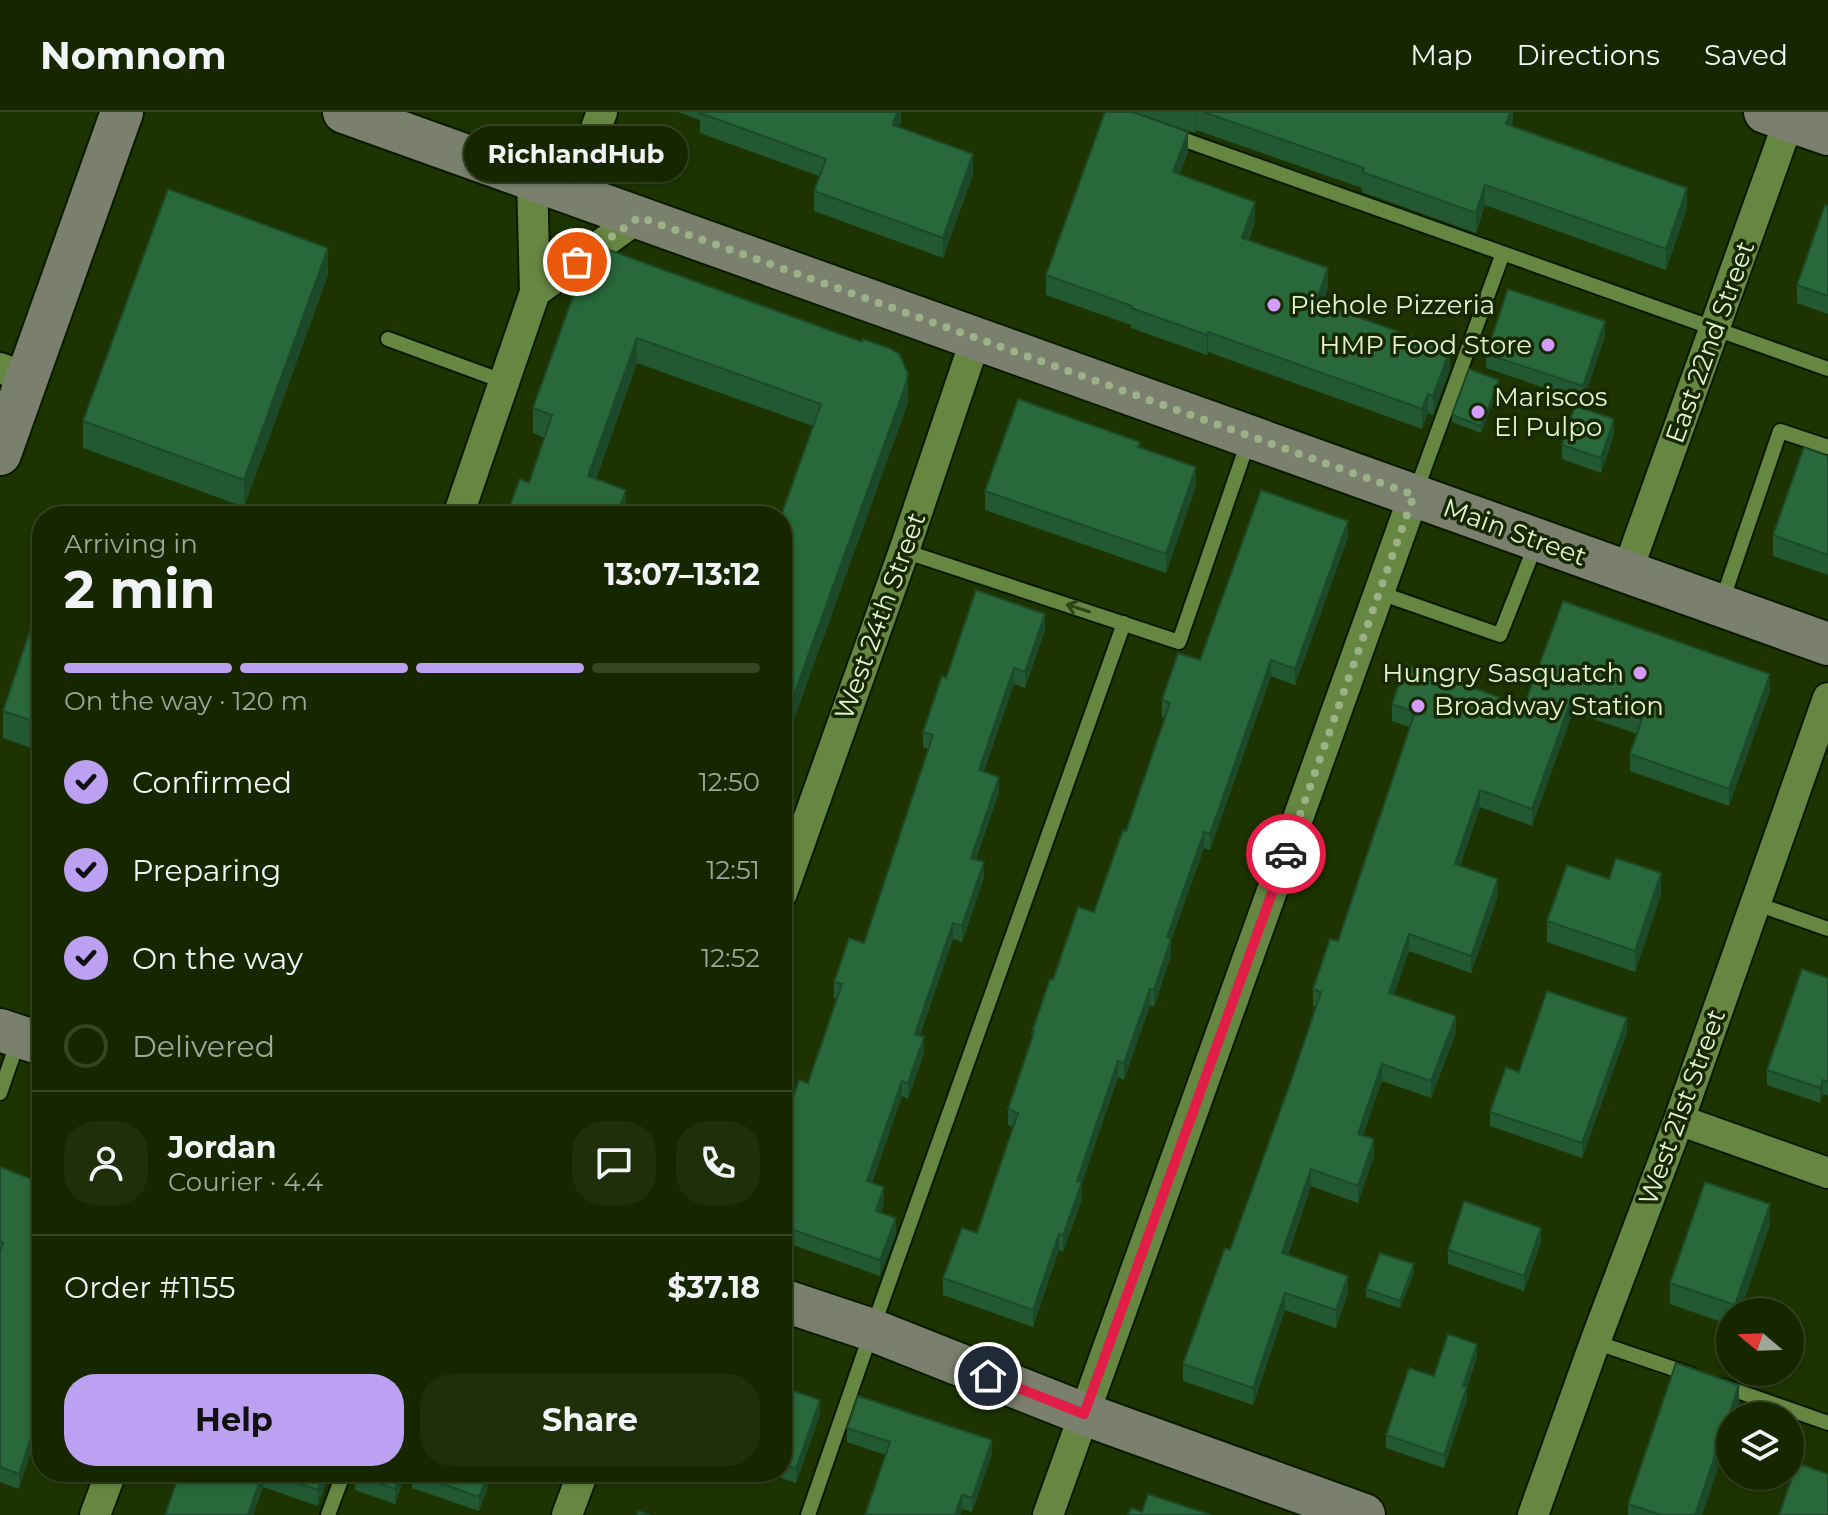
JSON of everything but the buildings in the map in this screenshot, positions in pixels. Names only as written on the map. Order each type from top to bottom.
[{"type":"main road","points":[[0,454],[14,373],[122,112]]},
{"type":"main road","name":"Main Street","points":[[344,112],[1828,644]]},
{"type":"main road","points":[[1782,115],[1828,134]]},
{"type":"main road","points":[[792,1303],[872,1330],[1084,1414],[1364,1515]]},
{"type":"street","points":[[572,193],[602,112]]},
{"type":"street","name":"East 22nd Street","points":[[1627,572],[1714,328],[1782,115]]},
{"type":"street","points":[[462,506],[535,292],[532,179]]},
{"type":"street","points":[[535,292],[639,217]]},
{"type":"street","name":"West 24th Street","points":[[792,842],[904,551],[976,338]]},
{"type":"street","points":[[1048,1515],[1414,495]]},
{"type":"street","name":"West 21st Street","points":[[1533,1515],[1757,904],[1828,698]]},
{"type":"street","points":[[1679,1120],[1828,1173]]},
{"type":"street","points":[[95,1515],[107,1482]]},
{"type":"street","points":[[567,1515],[579,1482]]},
{"type":"lane","points":[[1151,128],[1828,369]]},
{"type":"lane","points":[[1414,495],[1503,253]]},
{"type":"lane","points":[[388,339],[505,382]]},
{"type":"lane","points":[[1721,605],[1780,431],[1828,447]]},
{"type":"lane","points":[[904,551],[1179,642],[1250,436]]},
{"type":"lane","points":[[1380,593],[1500,635],[1537,540]]},
{"type":"lane","points":[[808,1515],[1124,623]]},
{"type":"lane","points":[[1757,904],[1828,929]]},
{"type":"lane","points":[[0,1093],[21,1037]]},
{"type":"lane","points":[[1595,1342],[1828,1423]]},
{"type":"lane","points":[[328,1515],[340,1482]]},
{"type":"way so far","points":[[577,262],[639,217],[1414,495],[1286,854]]},
{"type":"place","name":"RichlandHub","points":[[577,262]]},
{"type":"place","name":"Piehole Pizzeria","points":[[1274,305]]},
{"type":"place","name":"HMP Food Store","points":[[1548,345]]},
{"type":"place","name":"Mariscos El Pulpo","points":[[1478,412]]},
{"type":"place","name":"Hungry Sasquatch","points":[[1640,673]]},
{"type":"place","name":"Broadway Station","points":[[1418,706]]},
{"type":"route","points":[[988,1376],[1084,1414],[1286,854]]}]
